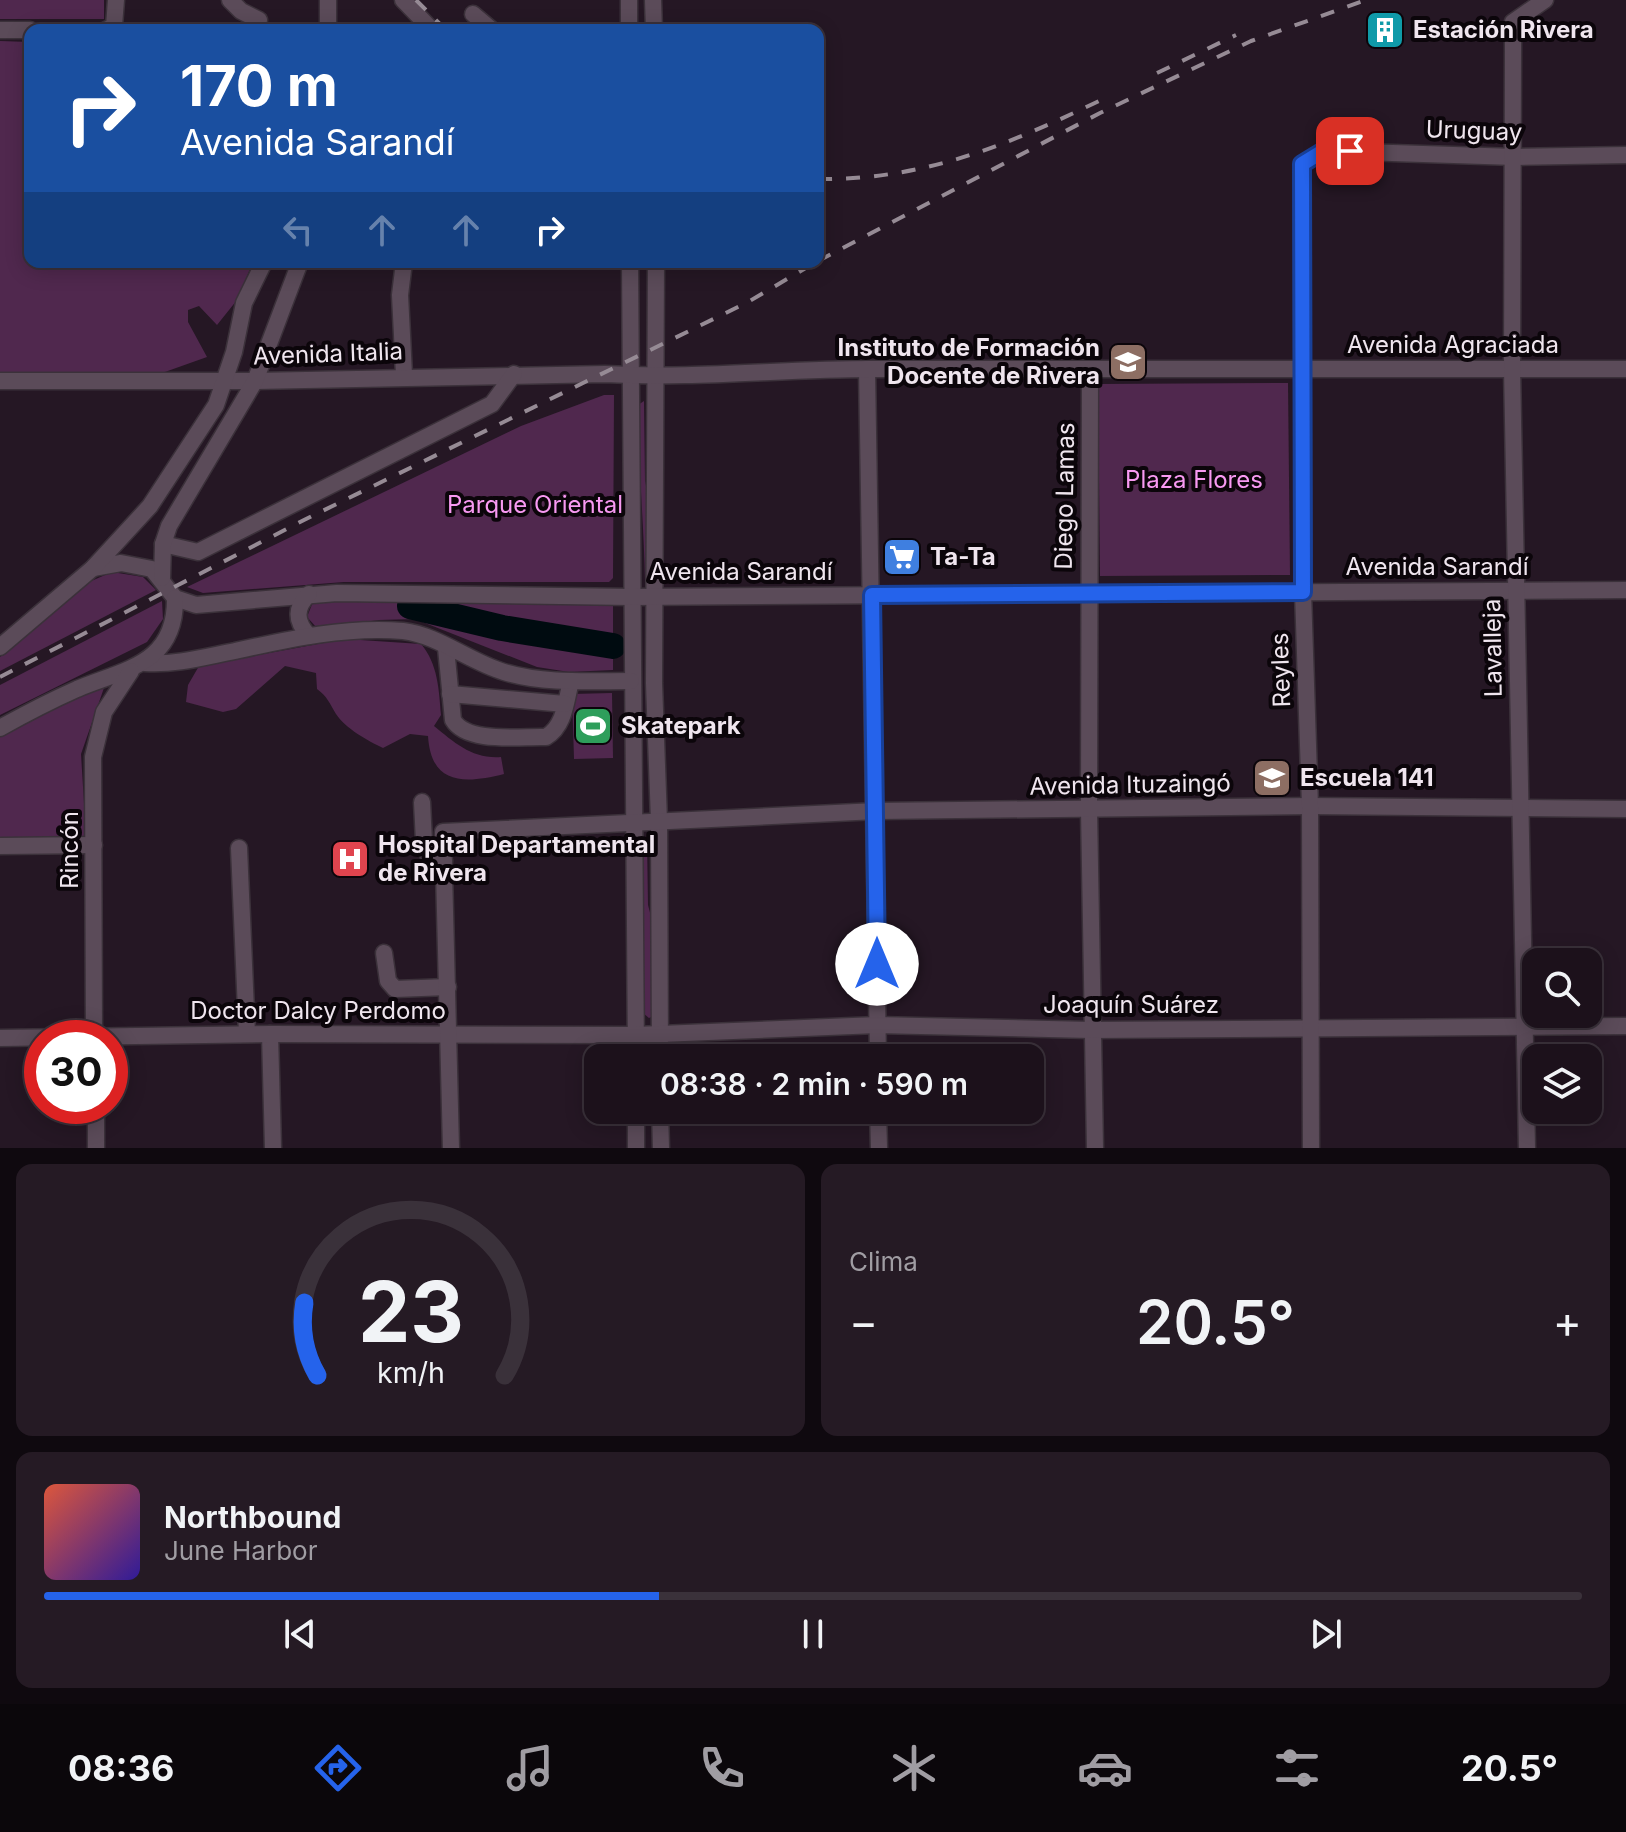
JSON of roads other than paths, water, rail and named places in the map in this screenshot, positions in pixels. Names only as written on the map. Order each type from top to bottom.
[{"type":"street","points":[[114,24],[116,0]]},
{"type":"street","points":[[230,0],[259,24]]},
{"type":"street","points":[[260,0],[260,24]]},
{"type":"street","points":[[328,0],[328,24]]},
{"type":"street","points":[[403,0],[426,24]]},
{"type":"street","points":[[629,0],[629,24]]},
{"type":"street","points":[[653,0],[654,24]]},
{"type":"street","name":"Lavalleja","points":[[1524,948],[1512,369],[1513,22],[1545,0]]},
{"type":"street","points":[[473,14],[485,24]]},
{"type":"street","points":[[0,30],[24,30]]},
{"type":"street","name":"Uruguay","points":[[1320,153],[1369,150],[1515,157],[1626,155]]},
{"type":"street","name":"Reyles","points":[[1311,1148],[1310,806],[1303,592],[1302,164],[1320,153]]},
{"type":"street","points":[[0,647],[93,568],[150,506],[216,405],[226,381],[244,303],[261,268]]},
{"type":"street","points":[[162,578],[163,544],[174,517],[215,455],[255,381],[298,268]]},
{"type":"street","points":[[403,268],[400,295],[404,375]]},
{"type":"street","points":[[630,268],[636,1044]]},
{"type":"street","points":[[656,268],[654,683],[659,821],[660,1044]]},
{"type":"street","points":[[867,369],[877,811],[878,1044]]},
{"type":"street","name":"Avenida Agraciada","points":[[657,377],[867,369],[1090,372],[1626,369]]},
{"type":"street","name":"Diego Lamas","points":[[1090,372],[1089,810],[1095,1148]]},
{"type":"street","points":[[163,544],[198,552],[250,529],[492,404],[514,374]]},
{"type":"street","name":"Avenida Italia","points":[[0,381],[255,381],[514,374],[657,377]]},
{"type":"street","points":[[150,506],[174,517]]},
{"type":"street","points":[[93,568],[134,563],[152,569],[175,598]]},
{"type":"street","name":"Avenida Sarandí","points":[[175,598],[196,605],[309,594],[474,593],[655,597],[1626,590]]},
{"type":"street","points":[[309,594],[300,603],[297,615],[300,627],[309,636]]},
{"type":"street","name":"Rincón","points":[[94,1020],[93,757],[96,741],[111,698],[170,628],[175,598]]},
{"type":"street","points":[[0,728],[52,700],[138,667],[169,665],[309,636],[403,631],[422,635],[508,673],[571,681],[631,681]]},
{"type":"street","points":[[446,648],[453,720],[458,728],[471,733],[546,737],[555,732],[571,681]]},
{"type":"street","points":[[450,694],[565,704]]},
{"type":"street","points":[[422,802],[424,842],[429,857],[444,861],[451,1148]]},
{"type":"street","name":"Avenida Ituzaingó","points":[[444,861],[443,832],[877,811],[1310,806],[1626,809]]},
{"type":"street","points":[[0,846],[94,845]]},
{"type":"street","points":[[239,848],[247,1034]]},
{"type":"street","points":[[384,953],[388,981],[395,989],[448,987]]},
{"type":"street","name":"Joaquín Suárez","points":[[636,1035],[877,1025],[1091,1030],[1522,1027]]},
{"type":"street","name":"Joaquín Suárez","points":[[1602,1026],[1626,1026]]},
{"type":"street","name":"Lavalleja","points":[[1526,1028],[1527,1148]]},
{"type":"street","points":[[270,1034],[273,1148]]},
{"type":"street","name":"Doctor Dalcy Perdomo","points":[[128,1036],[636,1035]]},
{"type":"street","name":"Doctor Dalcy Perdomo","points":[[0,1038],[24,1038]]},
{"type":"street","points":[[96,1124],[96,1148]]},
{"type":"street","points":[[636,1124],[636,1148]]},
{"type":"street","points":[[660,1124],[661,1148]]},
{"type":"street","points":[[878,1124],[879,1148]]},
{"type":"waterway","points":[[410,606],[502,628],[613,646]]},
{"type":"railway","points":[[416,0],[440,24]]},
{"type":"railway","points":[[824,258],[1100,113],[1251,41],[1366,0]]},
{"type":"railway","points":[[1157,73],[1236,35]]},
{"type":"railway","points":[[824,179],[893,174],[929,167],[997,146],[1099,101]]},
{"type":"railway","points":[[0,677],[304,520],[748,302],[806,268]]},
{"type":"place","name":"Estación Rivera","points":[[1385,30]]},
{"type":"place","name":"Instituto de Formación Docente de Rivera","points":[[1128,362]]},
{"type":"place","name":"Ta-Ta","points":[[902,557]]},
{"type":"place","name":"Skatepark","points":[[593,726]]},
{"type":"place","name":"Escuela 141","points":[[1272,778]]},
{"type":"place","name":"Hospital Departamental de Rivera","points":[[350,859]]},
{"type":"park label","name":"Plaza Flores","points":[[1194,480]]},
{"type":"park label","name":"Parque Oriental","points":[[535,505]]}]
